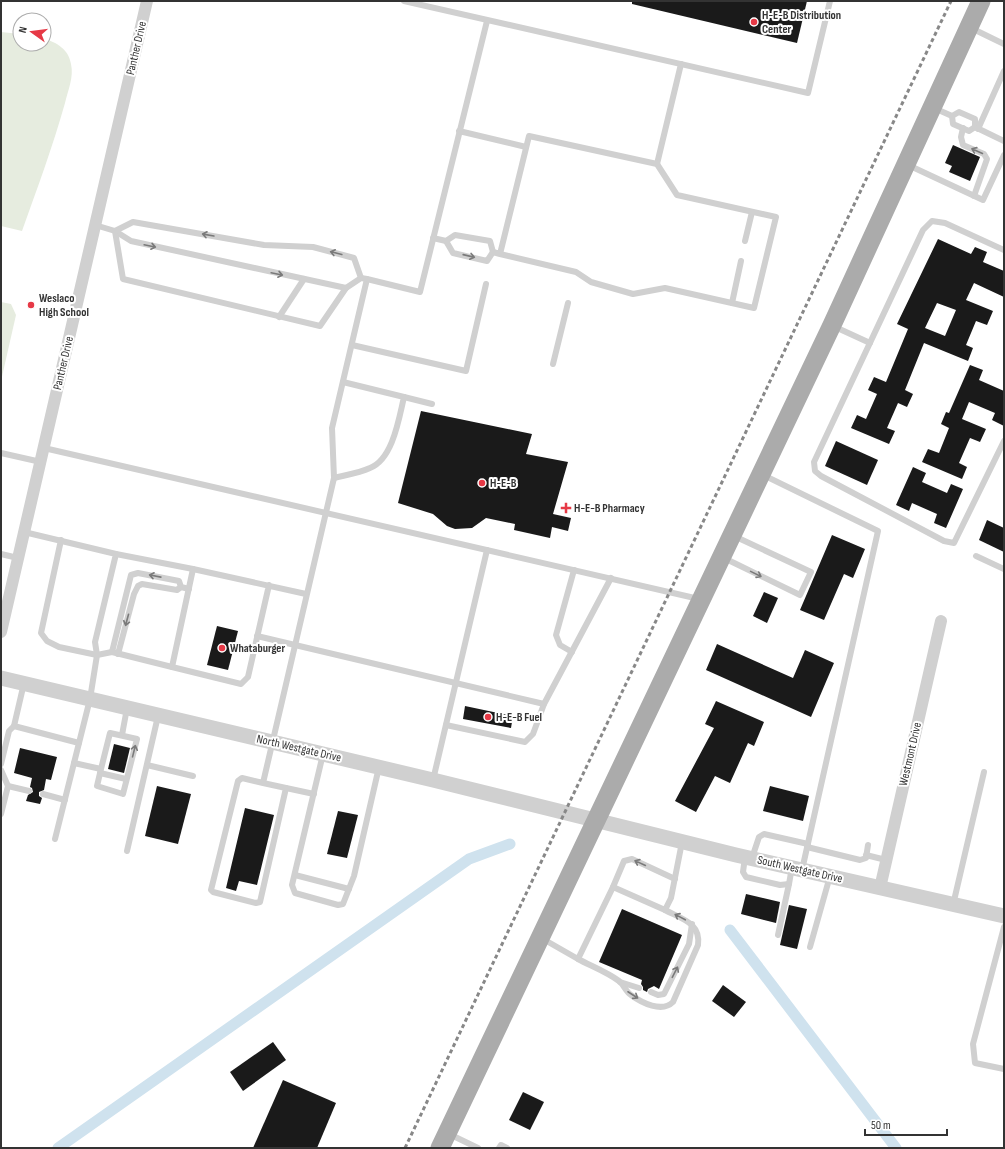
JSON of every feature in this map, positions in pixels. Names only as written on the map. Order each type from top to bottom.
[{"type":"main road","points":[[444,1141],[700,599],[832,325],[981,1]]},
{"type":"street","name":"Panther Drive","points":[[1,632],[147,1]]},
{"type":"street","name":"Westmont Drive","points":[[880,888],[941,621]]},
{"type":"street","name":"North Westgate Drive","points":[[1,678],[379,767],[596,821]]},
{"type":"street","name":"South Westgate Drive","points":[[596,821],[749,858],[1004,916]]},
{"type":"lane","points":[[404,1],[808,93],[830,1]]},
{"type":"lane","points":[[115,231],[123,279],[320,326],[346,288],[364,278],[420,292],[487,21]]},
{"type":"lane","points":[[969,27],[1004,44]]},
{"type":"lane","points":[[657,164],[681,64]]},
{"type":"lane","points":[[952,116],[953,124],[969,131],[977,128],[1004,71]]},
{"type":"lane","points":[[932,108],[952,116]]},
{"type":"lane","points":[[952,116],[959,112],[976,119],[977,128]]},
{"type":"lane","points":[[963,128],[961,137],[963,145],[984,154],[987,160],[974,196]]},
{"type":"lane","points":[[977,128],[1004,141]]},
{"type":"lane","points":[[459,131],[526,147]]},
{"type":"lane","points":[[433,238],[446,241],[455,235],[490,241],[497,253],[576,272],[591,282],[633,294],[665,288],[754,308],[776,217],[677,195],[657,164],[529,136],[497,253],[487,261],[453,253],[446,241]]},
{"type":"lane","points":[[906,164],[983,200],[1004,155]]},
{"type":"lane","points":[[746,241],[752,212]]},
{"type":"lane","points":[[1004,250],[945,222],[932,221],[923,230],[814,462],[815,471],[821,476],[944,541],[954,543],[1004,441]]},
{"type":"lane","points":[[115,231],[133,222],[264,245],[313,247],[354,258],[364,278],[352,345],[332,428],[334,478],[263,783]]},
{"type":"lane","points":[[95,225],[115,231],[131,241],[346,288]]},
{"type":"lane","points":[[732,303],[741,261]]},
{"type":"lane","points":[[279,317],[304,279]]},
{"type":"lane","points":[[352,345],[466,371],[486,284]]},
{"type":"lane","points":[[553,364],[568,303]]},
{"type":"lane","points":[[832,325],[870,343]]},
{"type":"lane","points":[[343,382],[432,404]]},
{"type":"lane","points":[[334,478],[372,468],[386,454],[395,433],[404,397]]},
{"type":"lane","points":[[44,448],[700,599]]},
{"type":"lane","points":[[1,453],[40,462]]},
{"type":"lane","points":[[761,474],[878,531],[808,846],[788,884],[778,935]]},
{"type":"lane","points":[[24,532],[116,554],[306,594]]},
{"type":"lane","points":[[721,557],[800,595],[811,572],[732,534]]},
{"type":"lane","points":[[61,540],[41,633],[52,645],[97,655],[115,653],[241,684],[248,677],[269,585]]},
{"type":"lane","points":[[433,780],[487,550]]},
{"type":"lane","points":[[1,554],[18,558]]},
{"type":"lane","points":[[55,839],[90,699],[97,655],[95,642],[116,554]]},
{"type":"lane","points":[[976,556],[1004,569]]},
{"type":"lane","points":[[172,667],[193,569]]},
{"type":"lane","points":[[572,652],[557,641],[556,635],[574,570]]},
{"type":"lane","points":[[115,653],[131,575],[138,573],[179,581],[181,587]]},
{"type":"lane","points":[[446,725],[525,742],[533,734],[544,704],[611,578]]},
{"type":"lane","points":[[115,653],[138,586],[142,584],[177,590],[181,587],[189,589]]},
{"type":"lane","points":[[257,636],[544,704]]},
{"type":"lane","points":[[1,764],[9,731],[14,726],[24,683]]},
{"type":"lane","points":[[122,735],[127,708]]},
{"type":"lane","points":[[127,851],[158,715]]},
{"type":"lane","points":[[14,726],[79,743]]},
{"type":"lane","points":[[110,733],[137,738],[123,794],[97,786],[101,771],[110,733]]},
{"type":"lane","points":[[323,754],[292,885],[295,893],[338,905],[343,904],[354,876],[379,767]]},
{"type":"lane","points":[[74,763],[126,779]]},
{"type":"lane","points":[[147,765],[193,776]]},
{"type":"lane","points":[[1,770],[8,786],[1,814]]},
{"type":"lane","points":[[953,904],[984,772]]},
{"type":"lane","points":[[286,788],[260,902],[256,903],[213,892],[211,890],[238,781],[242,778],[314,794]]},
{"type":"lane","points":[[8,786],[29,791]]},
{"type":"lane","points":[[43,794],[65,800]]},
{"type":"lane","points":[[788,884],[780,885],[746,876],[743,872],[759,837],[764,834],[860,860],[866,858],[868,845]]},
{"type":"lane","points":[[665,910],[671,898],[682,842]]},
{"type":"lane","points":[[866,855],[886,860]]},
{"type":"lane","points":[[578,959],[624,861],[632,860],[675,879]]},
{"type":"lane","points":[[295,875],[349,889]]},
{"type":"lane","points":[[810,947],[830,876]]},
{"type":"lane","points":[[612,887],[665,910],[692,924],[699,936],[698,945],[673,1002],[668,1006],[661,1008],[654,1006],[630,995],[620,982]]},
{"type":"lane","points":[[651,992],[658,995],[664,994],[689,944],[692,924]]},
{"type":"lane","points":[[1004,927],[973,1044],[975,1063],[1004,1069]]},
{"type":"lane","points":[[540,938],[620,982],[639,988]]},
{"type":"lane","points":[[444,1141],[478,1148]]},
{"type":"lane","points":[[499,1148],[500,1145],[507,1148]]},
{"type":"shaded area","points":[[1,32],[12,33],[12,52],[52,52],[52,42],[62,47],[70,59],[72,74],[45,167],[22,231],[1,226]]},
{"type":"shaded area","points":[[1,302],[11,304],[16,315],[1,381]]},
{"type":"building","name":"H-E-B Distribution Center","points":[[632,1],[807,1],[797,43],[632,4]]},
{"type":"building","points":[[953,145],[980,157],[970,181],[949,172],[952,166],[945,163]]},
{"type":"building","points":[[938,239],[971,254],[975,247],[987,252],[983,262],[1004,271],[1004,297],[974,283],[966,300],[993,311],[987,325],[976,321],[966,345],[973,348],[968,361],[924,343],[905,390],[913,394],[907,407],[898,403],[887,428],[895,431],[889,444],[851,428],[857,415],[866,419],[877,394],[868,390],[874,377],[886,382],[908,329],[897,324]],"holes":[[[937,303],[956,310],[945,336],[925,328]]]},
{"type":"building","points":[[970,365],[983,370],[979,380],[1004,391],[1004,426],[992,420],[995,413],[969,402],[962,419],[986,429],[980,442],[970,438],[959,463],[967,467],[962,479],[922,462],[928,449],[939,453],[949,428],[941,424],[946,412],[949,413]]},
{"type":"building","name":"H-E-B","points":[[421,411],[532,434],[526,454],[568,462],[553,514],[571,518],[568,531],[552,527],[550,538],[514,530],[515,524],[486,518],[472,528],[455,529],[447,526],[433,514],[398,503]]},
{"type":"building","points":[[836,441],[878,460],[867,485],[825,466]]},
{"type":"building","points":[[913,467],[926,473],[922,482],[947,493],[951,484],[963,489],[946,528],[934,523],[937,514],[912,503],[909,511],[896,505]]},
{"type":"building","points":[[987,520],[1004,528],[1004,552],[979,540]]},
{"type":"building","points":[[832,535],[865,549],[853,578],[844,574],[824,620],[800,610]]},
{"type":"building","points":[[764,592],[778,598],[767,623],[753,616]]},
{"type":"building","name":"Whataburger","points":[[217,626],[238,631],[228,670],[207,665]]},
{"type":"building","points":[[717,644],[793,678],[805,650],[834,663],[811,717],[706,670]]},
{"type":"building","points":[[716,701],[764,722],[754,746],[748,743],[730,783],[715,776],[696,812],[675,801],[714,728],[705,724]]},
{"type":"building","name":"H-E-B Fuel","points":[[465,706],[513,716],[511,728],[463,719]]},
{"type":"building","points":[[114,744],[130,748],[124,773],[108,769]]},
{"type":"building","points":[[20,748],[57,757],[51,780],[46,779],[44,790],[39,792],[39,796],[42,798],[40,804],[26,801],[28,795],[33,792],[32,788],[30,787],[32,778],[14,773]]},
{"type":"building","points":[[157,786],[191,794],[178,844],[145,836]]},
{"type":"building","points":[[770,786],[809,796],[803,821],[763,811]]},
{"type":"building","points":[[245,808],[274,815],[257,885],[239,881],[236,891],[226,888]]},
{"type":"building","points":[[338,811],[358,815],[347,858],[327,854]]},
{"type":"building","points":[[746,894],[780,902],[776,923],[741,914]]},
{"type":"building","points":[[789,905],[807,909],[797,949],[780,945]]},
{"type":"building","points":[[622,909],[682,935],[659,989],[654,986],[648,989],[647,992],[643,990],[641,984],[642,980],[599,962]]},
{"type":"building","points":[[723,985],[746,1002],[734,1017],[712,1001]]},
{"type":"building","points":[[273,1042],[286,1060],[243,1091],[230,1072]]},
{"type":"building","points":[[283,1080],[336,1103],[317,1148],[253,1148]]},
{"type":"building","points":[[523,1092],[544,1102],[530,1130],[509,1120]]},
{"type":"waterway","points":[[58,1148],[469,859],[510,844]]},
{"type":"waterway","points":[[730,930],[896,1148]]},
{"type":"railway","points":[[405,1148],[951,1]]},
{"type":"place","name":"H-E-B Distribution Center","points":[[754,22]]},
{"type":"place","name":"Weslaco High School","points":[[31,305]]},
{"type":"place","name":"H-E-B","points":[[482,483]]},
{"type":"place","name":"H-E-B Pharmacy","points":[[566,508]]},
{"type":"place","name":"Whataburger","points":[[222,648]]},
{"type":"place","name":"H-E-B Fuel","points":[[488,717]]}]
